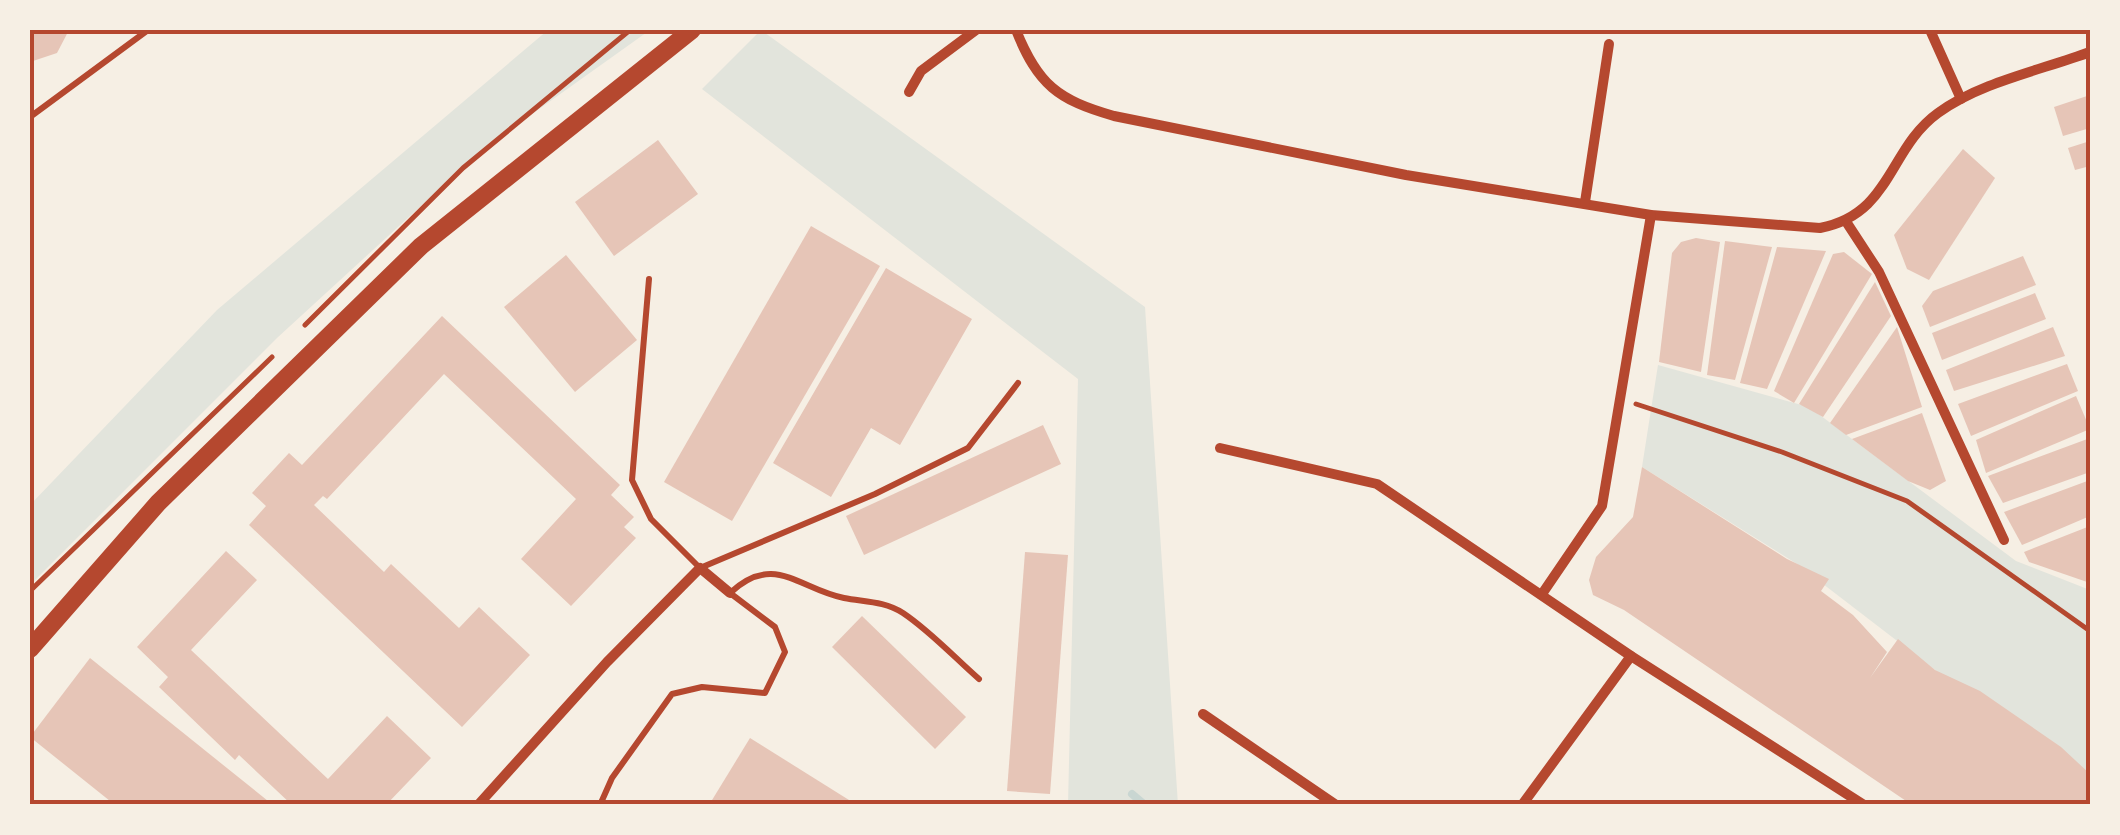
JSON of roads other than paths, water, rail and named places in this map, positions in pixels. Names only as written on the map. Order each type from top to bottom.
[{"type":"main road","points":[[30,649],[158,503],[420,246],[692,30]]},
{"type":"street","points":[[908,92],[921,71],[976,30]]},
{"type":"street","points":[[1016,30],[1045,85],[1075,105],[1406,175],[1652,214],[1820,228],[1847,222],[1886,188],[1910,143],[1936,114],[1961,100],[2090,52]]},
{"type":"street","points":[[1930,30],[1961,100]]},
{"type":"street","points":[[1586,202],[1609,44]]},
{"type":"street","points":[[1542,594],[1602,506],[1652,214]]},
{"type":"street","points":[[1847,222],[1879,272],[2004,540]]},
{"type":"street","points":[[1220,448],[1378,484],[1631,656],[1864,805]]},
{"type":"street","points":[[478,805],[607,662],[700,568],[730,593]]},
{"type":"street","points":[[1522,805],[1631,656]]},
{"type":"street","points":[[1203,714],[1336,805]]},
{"type":"lane","points":[[30,117],[148,30]]},
{"type":"lane","points":[[649,278],[632,480],[651,519],[700,568],[875,494],[968,448],[1018,384]]},
{"type":"lane","points":[[600,805],[612,778],[672,694],[702,687],[765,694],[785,652],[774,627],[730,593],[741,582],[776,573],[842,598],[884,603],[905,614],[979,679]]},
{"type":"waterway","points":[[1132,794],[1145,805]]}]
